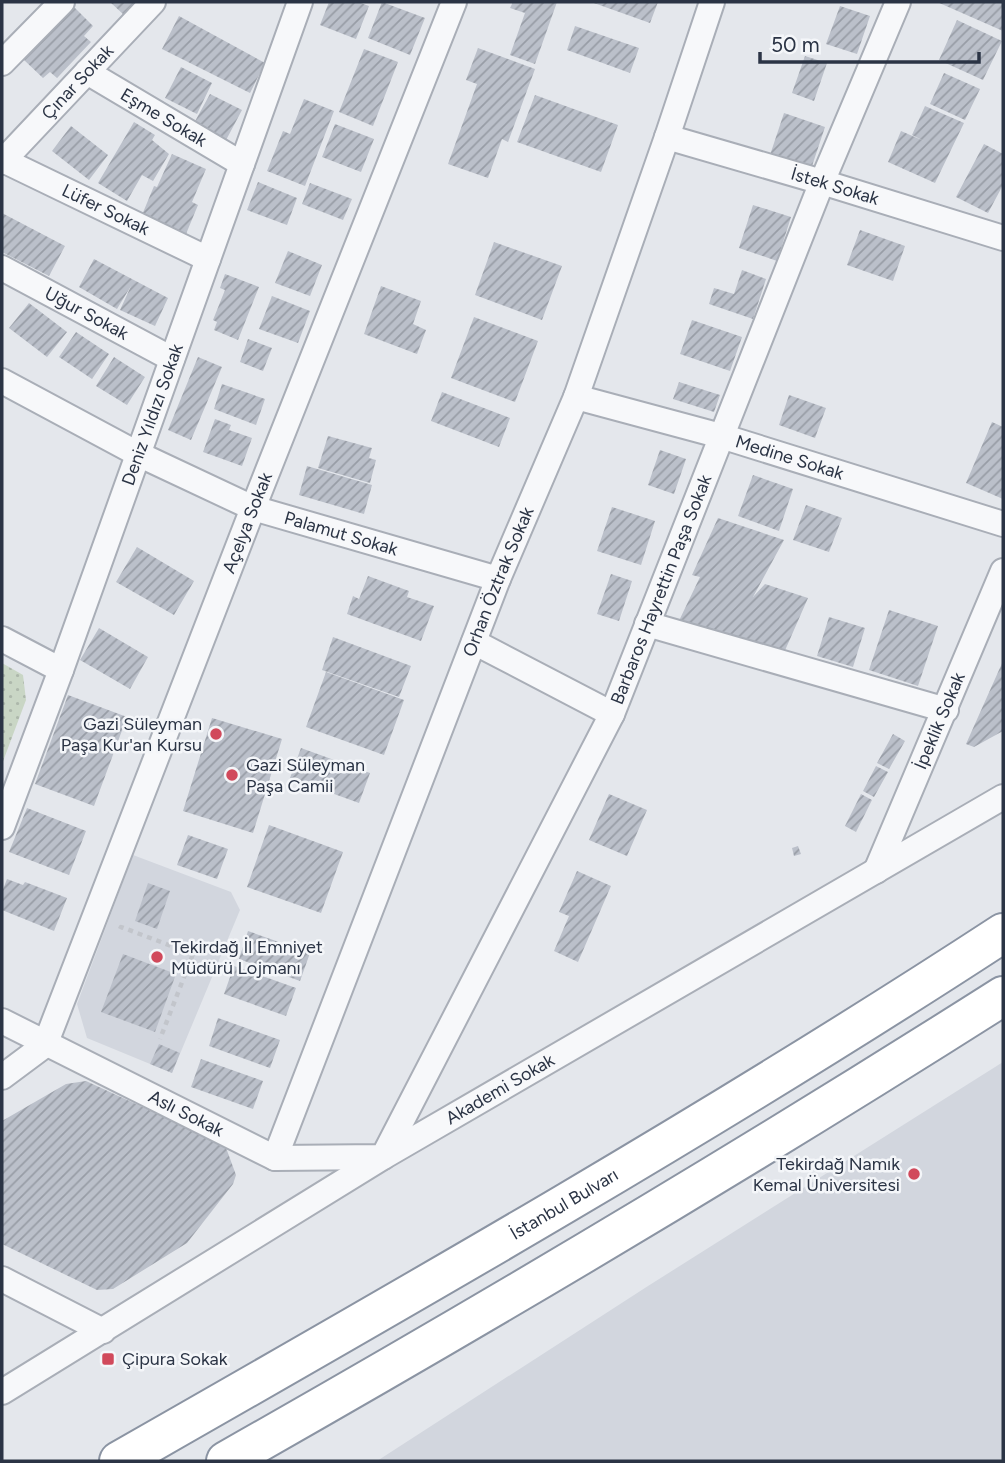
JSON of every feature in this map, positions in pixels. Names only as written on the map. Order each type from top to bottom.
[{"type":"highway","name":"İstanbul Bulvarı","points":[[119,1461],[499,1243],[919,988],[1003,933]]},
{"type":"highway","points":[[226,1461],[531,1287],[881,1074],[1003,996]]},
{"type":"street","points":[[2,63],[62,2]]},
{"type":"street","name":"Çınar Sokak","points":[[3,161],[153,2]]},
{"type":"street","name":"Deniz Yıldızı Sokak","points":[[2,827],[61,670],[300,2]]},
{"type":"street","name":"Açelya Sokak","points":[[45,1045],[253,508],[454,2]]},
{"type":"street","name":"Orhan Öztrak Sokak","points":[[275,1158],[498,579],[576,397],[712,2]]},
{"type":"street","name":"Barbaros Hayrettin Paşa Sokak","points":[[383,1157],[612,714],[822,182],[898,2]]},
{"type":"street","name":"Eşme Sokak","points":[[87,72],[242,164]]},
{"type":"street","name":"İstek Sokak","points":[[667,137],[1003,238]]},
{"type":"street","name":"Lüfer Sokak","points":[[3,161],[208,259]]},
{"type":"street","name":"Uğur Sokak","points":[[2,268],[172,359]]},
{"type":"street","name":"Palamut Sokak","points":[[2,381],[138,454],[253,508],[498,579]]},
{"type":"street","name":"Medine Sokak","points":[[576,397],[721,436],[1003,524]]},
{"type":"street","name":"İpeklik Sokak","points":[[876,871],[1003,571]]},
{"type":"street","points":[[647,624],[946,710]]},
{"type":"street","points":[[2,639],[61,670]]},
{"type":"street","points":[[474,642],[612,714]]},
{"type":"street","name":"Akademi Sokak","points":[[2,1392],[383,1157],[1003,797]]},
{"type":"street","name":"Aslı Sokak","points":[[2,1021],[45,1045],[275,1158],[383,1157]]},
{"type":"street","points":[[2,1077],[45,1045]]},
{"type":"street","points":[[2,1279],[103,1331]]},
{"type":"path","points":[[116,939],[121,927],[193,954],[160,1039]]},
{"type":"shaded area","name":"Tekirdağ İl Emniyet Müdürü Lojmanı","points":[[133,855],[231,892],[240,910],[172,1073],[87,1038],[77,1004]]},
{"type":"shaded area","name":"Tekirdağ Namık Kemal Üniversitesi","points":[[1003,1062],[1003,1461],[377,1461],[648,1286]]},
{"type":"green space","points":[[2,663],[23,675],[26,700],[2,764]]},
{"type":"building","points":[[110,2],[136,2],[124,15]]},
{"type":"building","points":[[329,2],[358,2],[369,6],[356,39],[320,25]]},
{"type":"building","points":[[382,2],[425,18],[410,55],[368,38]]},
{"type":"building","points":[[513,2],[557,2],[535,64],[510,55],[525,13],[510,8]]},
{"type":"building","points":[[591,2],[658,2],[650,23]]},
{"type":"building","points":[[937,2],[1003,2],[1003,31]]},
{"type":"building","points":[[840,6],[870,16],[857,54],[826,44]]},
{"type":"building","points":[[74,7],[93,26],[84,36],[91,42],[57,78],[50,72],[43,78],[24,60]]},
{"type":"building","points":[[179,16],[265,63],[250,93],[162,49]]},
{"type":"building","points":[[957,20],[1002,41],[983,80],[939,60]]},
{"type":"building","points":[[575,26],[639,48],[630,73],[567,50]]},
{"type":"building","points":[[478,48],[535,69],[508,142],[502,139],[488,178],[448,164],[477,84],[466,80]]},
{"type":"building","points":[[364,49],[398,62],[373,126],[339,112]]},
{"type":"building","points":[[805,56],[827,63],[814,101],[792,93]]},
{"type":"building","points":[[181,67],[212,83],[197,114],[165,98]]},
{"type":"building","points":[[944,73],[980,89],[965,120],[930,104]]},
{"type":"building","points":[[210,94],[242,110],[225,142],[193,125]]},
{"type":"building","points":[[535,95],[618,125],[601,172],[517,142]]},
{"type":"building","points":[[304,99],[334,111],[305,186],[267,171],[283,131],[290,134]]},
{"type":"building","points":[[925,106],[964,123],[935,183],[888,162],[901,131],[924,141],[912,135]]},
{"type":"building","points":[[784,113],[825,127],[811,169],[770,155]]},
{"type":"building","points":[[134,122],[155,135],[152,140],[169,154],[153,181],[142,175],[127,201],[98,183]]},
{"type":"building","points":[[335,124],[374,139],[361,172],[322,157]]},
{"type":"building","points":[[71,126],[108,155],[89,180],[52,151]]},
{"type":"building","points":[[984,144],[1003,154],[1003,185],[988,213],[956,197]]},
{"type":"building","points":[[172,154],[206,169],[192,202],[198,205],[186,234],[142,215]]},
{"type":"building","points":[[258,182],[297,198],[287,225],[247,210]]},
{"type":"building","points":[[310,183],[352,199],[343,220],[302,204]]},
{"type":"building","points":[[753,205],[791,217],[777,261],[739,248]]},
{"type":"building","points":[[2,213],[65,246],[49,276],[2,252]]},
{"type":"building","points":[[860,230],[905,246],[893,281],[847,265]]},
{"type":"building","points":[[494,242],[562,266],[542,320],[475,295]]},
{"type":"building","points":[[288,251],[322,265],[310,296],[275,283]]},
{"type":"building","points":[[94,259],[168,298],[155,326],[120,310],[131,286],[117,309],[79,287]]},
{"type":"building","points":[[742,270],[766,279],[753,319],[709,304],[714,288],[734,294]]},
{"type":"building","points":[[225,274],[259,287],[238,340],[214,330],[217,322],[213,320],[225,290],[220,288]]},
{"type":"building","points":[[381,286],[421,301],[413,324],[426,330],[417,354],[364,334]]},
{"type":"building","points":[[272,296],[310,311],[298,343],[259,329]]},
{"type":"building","points":[[29,303],[67,332],[47,357],[9,328]]},
{"type":"building","points":[[474,317],[538,341],[515,402],[451,378]]},
{"type":"building","points":[[692,320],[742,337],[730,371],[680,354]]},
{"type":"building","points":[[76,332],[109,354],[92,379],[59,357]]},
{"type":"building","points":[[248,339],[272,348],[263,371],[240,362]]},
{"type":"building","points":[[114,357],[145,377],[127,405],[96,386]]},
{"type":"building","points":[[198,357],[222,367],[191,440],[168,430]]},
{"type":"building","points":[[679,382],[720,395],[714,412],[673,399]]},
{"type":"building","points":[[222,384],[265,399],[256,425],[214,409]]},
{"type":"building","points":[[442,392],[510,418],[499,447],[431,421]]},
{"type":"building","points":[[789,395],[826,408],[815,438],[779,425]]},
{"type":"building","points":[[215,419],[231,425],[229,430],[252,438],[242,466],[203,452]]},
{"type":"building","points":[[992,422],[1003,427],[1003,499],[966,483]]},
{"type":"building","points":[[328,436],[372,448],[369,458],[376,460],[370,483],[318,468]]},
{"type":"building","points":[[660,450],[686,459],[674,494],[648,485]]},
{"type":"building","points":[[307,466],[372,485],[364,514],[299,495]]},
{"type":"building","points":[[753,475],[793,489],[779,531],[738,516]]},
{"type":"building","points":[[806,505],[842,518],[829,552],[793,540]]},
{"type":"building","points":[[612,507],[655,521],[641,565],[597,551]]},
{"type":"building","points":[[718,518],[784,540],[753,597],[765,584],[808,598],[783,655],[676,627],[700,577],[692,575]]},
{"type":"building","points":[[137,547],[194,581],[174,615],[116,582]]},
{"type":"building","points":[[611,574],[632,581],[619,621],[597,614]]},
{"type":"building","points":[[368,576],[409,591],[407,597],[434,606],[421,641],[347,614],[353,596],[359,599]]},
{"type":"building","points":[[889,610],[938,626],[918,686],[869,670]]},
{"type":"building","points":[[829,617],[865,628],[853,667],[817,656]]},
{"type":"building","points":[[99,628],[148,657],[130,689],[80,660]]},
{"type":"building","points":[[333,637],[411,666],[399,697],[322,670]]},
{"type":"building","points":[[1003,661],[1003,731],[974,747],[966,744]]},
{"type":"building","points":[[326,672],[404,700],[384,755],[306,727]]},
{"type":"building","points":[[68,695],[127,717],[94,806],[35,784]]},
{"type":"building","name":"Gazi Süleyman Paşa Camii","points":[[212,718],[282,739],[253,833],[183,811]]},
{"type":"building","points":[[893,734],[905,741],[889,769],[877,763]]},
{"type":"building","points":[[301,748],[370,773],[359,803],[290,778]]},
{"type":"building","points":[[876,766],[888,772],[874,797],[863,791]]},
{"type":"building","points":[[609,794],[647,810],[627,856],[589,840]]},
{"type":"building","points":[[861,794],[872,800],[856,832],[845,826]]},
{"type":"building","points":[[27,808],[86,831],[69,875],[9,852]]},
{"type":"building","points":[[269,825],[343,852],[321,913],[247,887]]},
{"type":"building","points":[[188,835],[228,849],[217,879],[177,865]]},
{"type":"building","points":[[798,846],[801,854],[794,856],[792,848]]},
{"type":"building","points":[[577,871],[611,886],[578,962],[554,951],[569,916],[559,912]]},
{"type":"building","points":[[7,879],[23,885],[25,882],[67,898],[54,931],[2,910],[2,892]]},
{"type":"building","points":[[148,883],[170,891],[157,929],[135,921]]},
{"type":"building","points":[[248,931],[310,953],[300,981],[239,959]]},
{"type":"building","name":"Tekirdağ İl Emniyet Müdürü Lojmanı","points":[[123,954],[176,974],[155,1032],[101,1012]]},
{"type":"building","points":[[234,966],[296,988],[286,1016],[224,994]]},
{"type":"building","points":[[218,1018],[280,1040],[270,1068],[209,1046]]},
{"type":"building","points":[[159,1044],[180,1053],[172,1073],[150,1064]]},
{"type":"building","points":[[201,1059],[263,1081],[253,1109],[191,1087]]},
{"type":"building","points":[[86,1081],[225,1145],[236,1175],[233,1184],[187,1243],[113,1289],[97,1290],[2,1244],[2,1121],[66,1084]]},
{"type":"place","name":"Gazi Süleyman Paşa Kur'an Kursu","points":[[216,734]]},
{"type":"place","name":"Gazi Süleyman Paşa Camii","points":[[232,775]]},
{"type":"place","name":"Tekirdağ İl Emniyet Müdürü Lojmanı","points":[[157,957]]},
{"type":"place","name":"Tekirdağ Namık Kemal Üniversitesi","points":[[914,1174]]},
{"type":"place","name":"Çipura Sokak","points":[[108,1359]]}]
